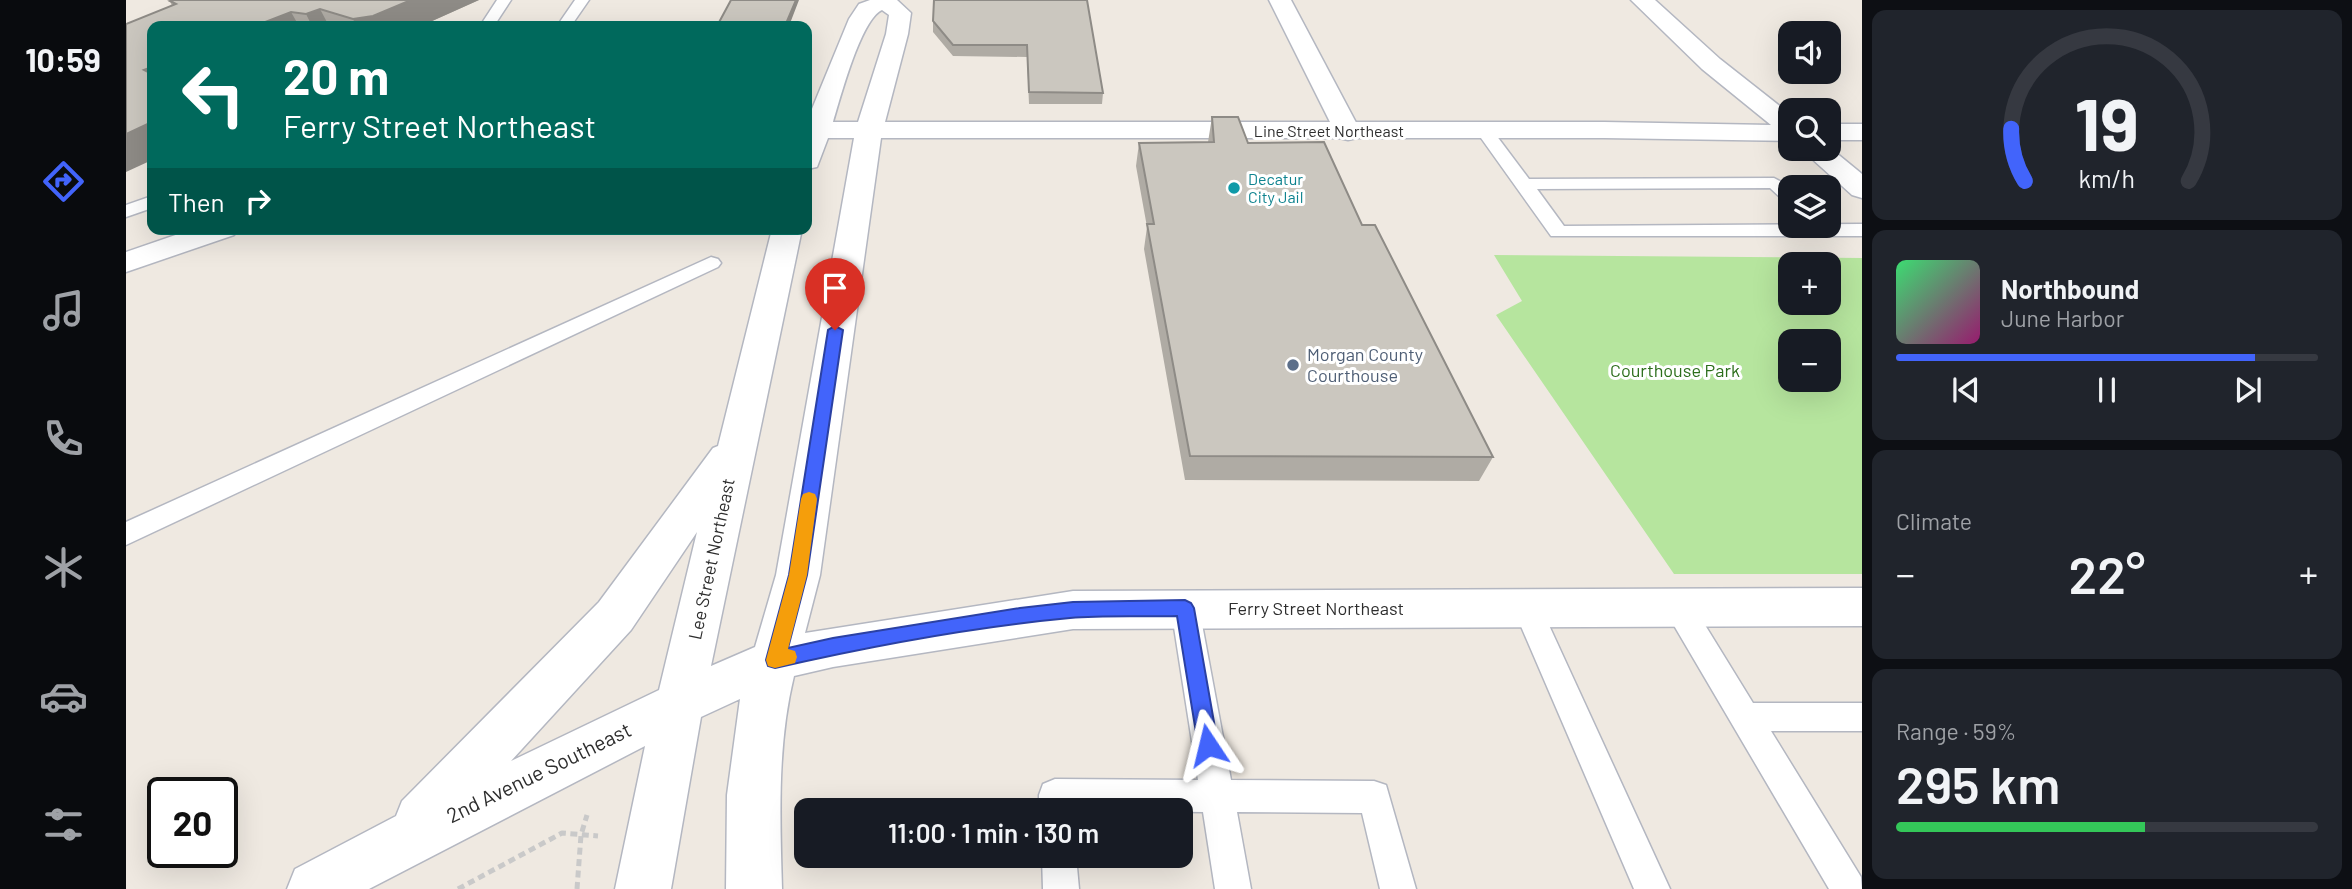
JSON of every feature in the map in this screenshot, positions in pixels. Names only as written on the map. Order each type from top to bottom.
[{"type":"street","points":[[1280,0],[1348,132]]},
{"type":"street","points":[[1642,0],[1711,64],[1778,117]]},
{"type":"street","points":[[754,889],[753,795],[764,700],[798,575],[869,131],[897,34],[900,13],[885,1],[867,9],[813,130],[869,131]]},
{"type":"street","points":[[812,76],[841,63]]},
{"type":"street","name":"Line Street Northeast","points":[[869,131],[1778,133]]},
{"type":"street","points":[[1841,132],[1862,132]]},
{"type":"street","points":[[1829,161],[1862,189]]},
{"type":"street","points":[[126,263],[206,235]]},
{"type":"street","name":"Lee Street Northeast","points":[[643,889],[668,754],[786,235]]},
{"type":"street","points":[[316,889],[396,844],[615,616],[736,445]]},
{"type":"street","name":"Ferry Street Northeast","points":[[775,660],[833,646],[1073,610],[1862,607]]},
{"type":"street","name":"2nd Avenue Southeast","points":[[396,844],[681,703],[775,660]]},
{"type":"lane","points":[[490,21],[504,0]]},
{"type":"lane","points":[[567,21],[582,0]]},
{"type":"lane","points":[[1484,131],[1558,233],[1778,228]]},
{"type":"lane","points":[[1524,184],[1774,183],[1778,186]]},
{"type":"lane","points":[[126,211],[147,204]]},
{"type":"lane","points":[[1841,228],[1862,230]]},
{"type":"lane","points":[[126,534],[711,263]]},
{"type":"lane","points":[[1185,608],[1233,889]]},
{"type":"lane","points":[[1679,608],[1849,889]]},
{"type":"lane","points":[[1528,610],[1652,889]]},
{"type":"lane","points":[[1746,717],[1862,717]]},
{"type":"lane","points":[[1055,798],[1055,795],[1374,797],[1398,889]]},
{"type":"lane","points":[[1060,868],[1061,889]]},
{"type":"path","points":[[577,889],[581,835],[587,815]]},
{"type":"path","points":[[458,889],[562,833],[598,836]]},
{"type":"green space","name":"Courthouse Park","points":[[1494,255],[1778,257],[1778,315],[1841,315],[1841,258],[1862,258],[1862,574],[1674,574],[1496,315],[1522,301]]},
{"type":"building","points":[[411,0],[373,16],[353,19],[320,9],[306,14],[291,12],[268,21],[147,21],[147,69],[144,70],[147,72],[147,124],[126,134],[126,24],[176,4],[170,1]]},
{"type":"building","points":[[731,0],[796,0],[787,21],[720,21]]},
{"type":"building","points":[[934,0],[1087,0],[1103,93],[1029,92],[1027,45],[953,45],[933,21]]},
{"type":"building","name":"Morgan County Courthouse","points":[[1212,117],[1238,117],[1248,143],[1324,142],[1362,225],[1375,225],[1493,457],[1190,456],[1147,224],[1154,224],[1139,143],[1214,142]]},
{"type":"slow traffic","points":[[788,657],[775,660],[798,575],[809,499]]},
{"type":"place","name":"Decatur City Jail","points":[[1234,188]]},
{"type":"place","name":"Morgan County Courthouse","points":[[1293,365]]},
{"type":"route","points":[[835,330],[798,575],[775,660],[833,646],[1020,616],[1073,610],[1185,608],[1208,745]]}]
